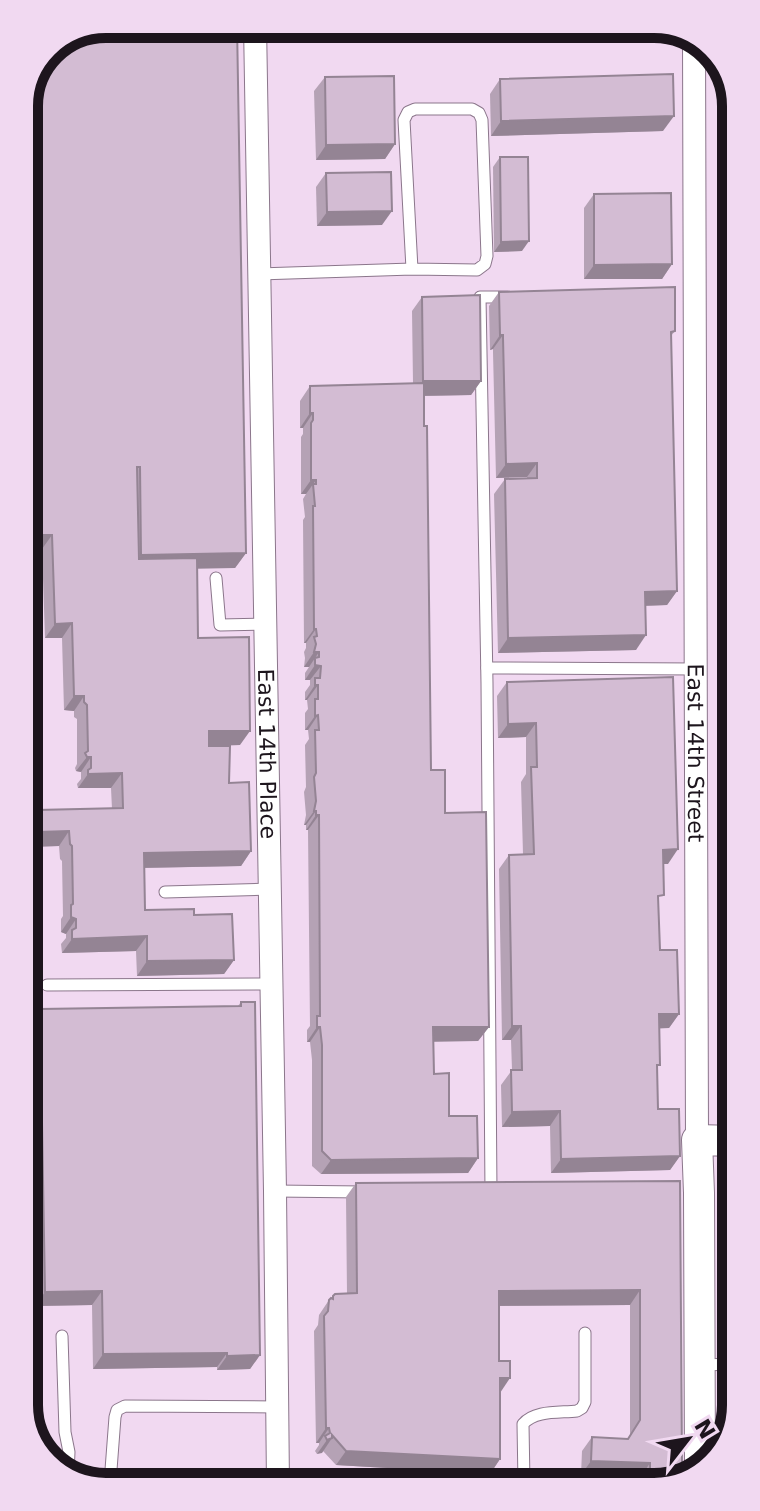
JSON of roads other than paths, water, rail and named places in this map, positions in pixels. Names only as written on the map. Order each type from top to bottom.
[{"type":"street","name":"East 14th Place","points":[[255,38],[278,1473]]},
{"type":"street","name":"East 14th Street","points":[[700,57],[689,299],[696,669],[697,1140],[693,1193],[700,1454]]},
{"type":"street","points":[[697,1140],[722,1141]]},
{"type":"lane","points":[[259,274],[477,270],[485,264],[482,120],[479,113],[472,109],[415,109],[408,112],[404,120],[412,269]]},
{"type":"lane","points":[[491,1192],[487,668],[480,297],[520,297]]},
{"type":"lane","points":[[216,578],[220,625],[266,624]]},
{"type":"lane","points":[[487,668],[696,669]]},
{"type":"lane","points":[[165,892],[270,889]]},
{"type":"lane","points":[[47,985],[272,984]]},
{"type":"lane","points":[[275,1191],[368,1192]]},
{"type":"lane","points":[[475,1192],[506,1192]]},
{"type":"lane","points":[[524,1473],[523,1424],[526,1420],[534,1415],[577,1411],[585,1402],[585,1333]]},
{"type":"lane","points":[[62,1336],[69,1461]]},
{"type":"lane","points":[[700,1365],[722,1364]]},
{"type":"lane","points":[[113,1473],[115,1417],[117,1410],[125,1406],[277,1407]]}]
